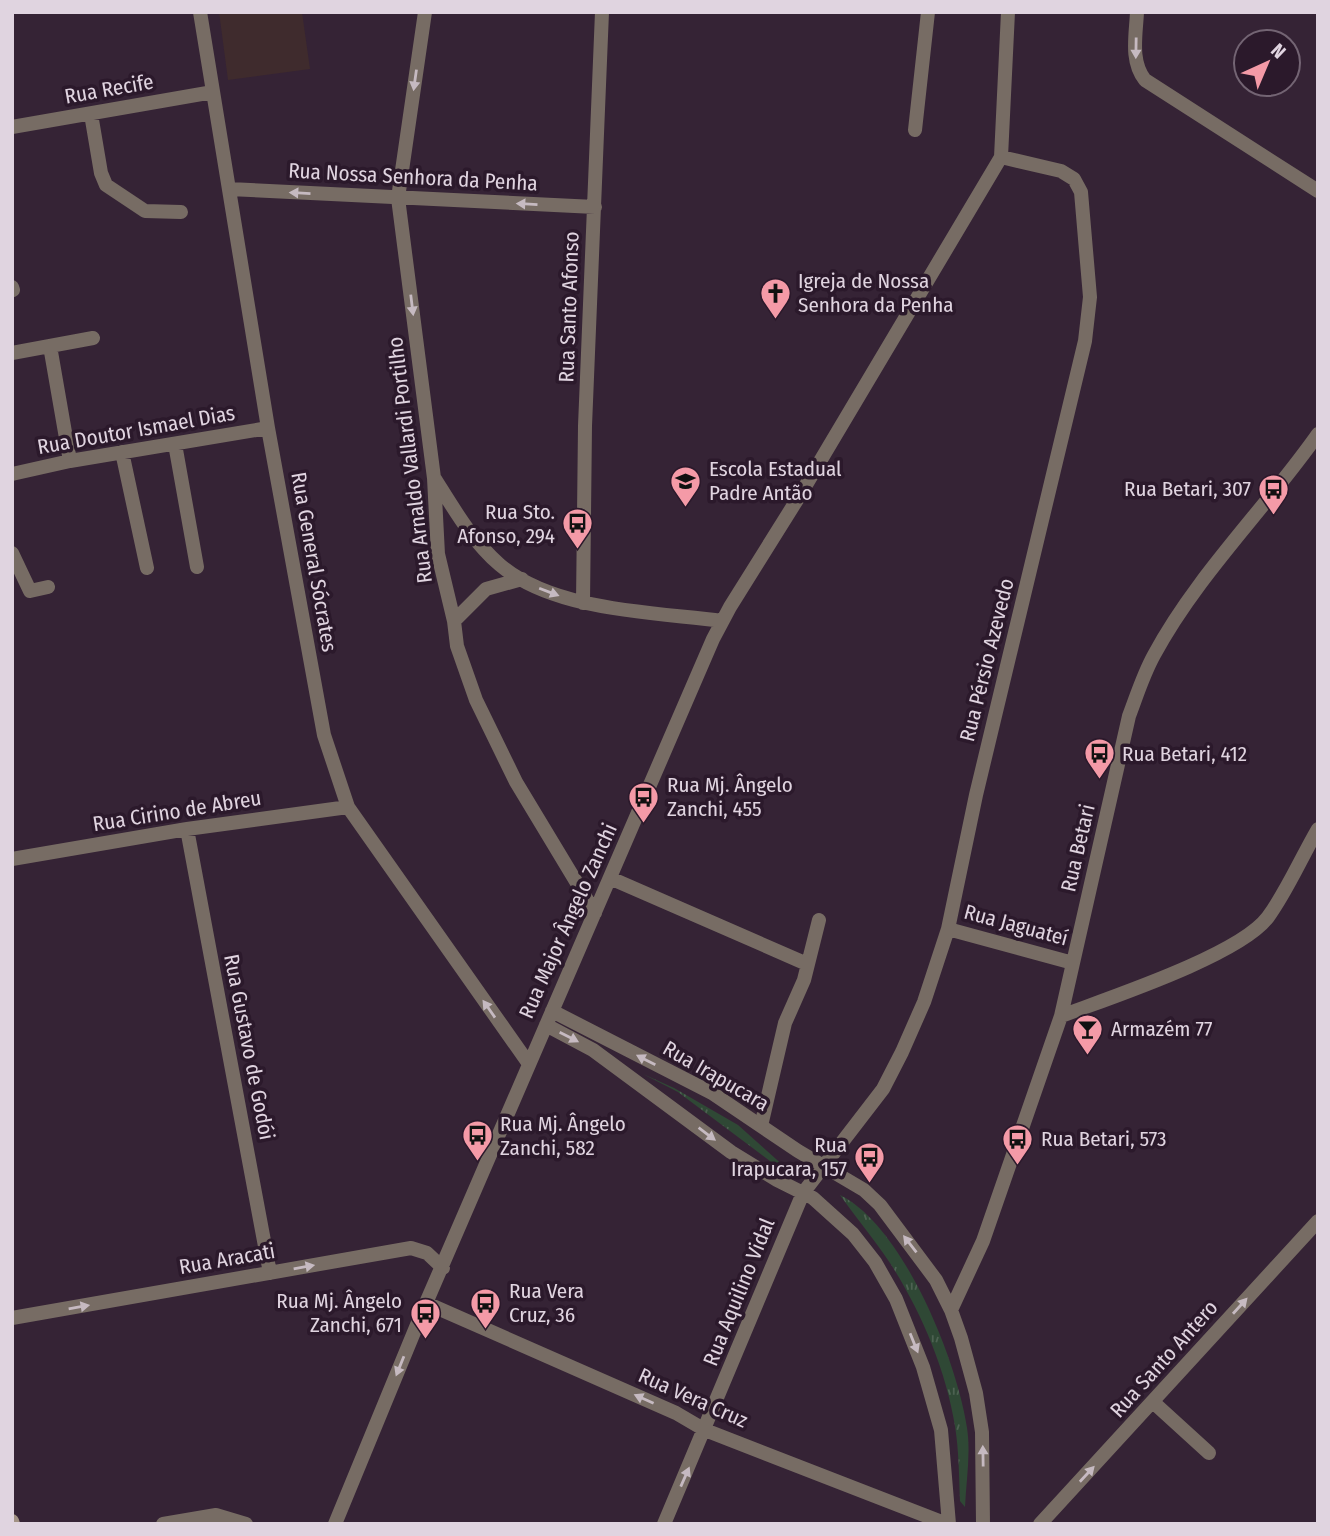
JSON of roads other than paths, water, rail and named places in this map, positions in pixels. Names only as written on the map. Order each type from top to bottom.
[{"type":"street","name":"Rua General Sócrates","points":[[200,12],[268,428],[324,735],[348,807],[528,1064]]},
{"type":"street","name":"Rua Arnaldo Vallardi Portilho","points":[[425,12],[398,198],[434,478],[438,554],[454,621],[457,646],[476,700],[516,782],[595,913]]},
{"type":"street","name":"Rua Santo Afonso","points":[[583,603],[586,412],[602,12]]},
{"type":"street","points":[[915,130],[928,12]]},
{"type":"street","name":"Rua Major Ângelo Zanchi","points":[[335,1524],[528,1064],[722,621],[1001,157],[1008,12]]},
{"type":"street","points":[[1137,12],[1135,58],[1138,71],[1144,80],[1318,191]]},
{"type":"street","name":"Rua Recife","points":[[12,127],[213,92]]},
{"type":"street","points":[[92,114],[101,173],[106,185],[145,211],[181,212]]},
{"type":"street","name":"Rua Pérsio Azevedo","points":[[803,1193],[883,1089],[924,1002],[948,929],[976,795],[1085,341],[1090,297],[1081,192],[1074,179],[1061,171],[1001,157]]},
{"type":"street","name":"Rua Nossa Senhora da Penha","points":[[229,189],[595,208]]},
{"type":"street","points":[[12,353],[93,338]]},
{"type":"street","points":[[50,346],[70,461]]},
{"type":"street","name":"Rua Doutor Ismael Dias","points":[[12,474],[70,461],[268,428]]},
{"type":"street","name":"Rua Betari","points":[[951,1310],[983,1241],[1061,1016],[1129,716],[1141,681],[1182,609],[1318,434]]},
{"type":"street","points":[[175,444],[197,567]]},
{"type":"street","points":[[122,452],[147,568]]},
{"type":"street","points":[[434,478],[471,535],[501,566],[546,593],[583,603],[722,621]]},
{"type":"street","points":[[12,553],[30,591],[48,587]]},
{"type":"street","points":[[454,621],[486,589],[522,579]]},
{"type":"street","name":"Rua Cirino de Abreu","points":[[12,859],[187,829],[348,807]]},
{"type":"street","name":"Rua Gustavo de Godói","points":[[187,829],[270,1273]]},
{"type":"street","points":[[1061,1016],[1174,973],[1250,935],[1267,919],[1318,829]]},
{"type":"street","points":[[610,878],[807,964]]},
{"type":"street","points":[[761,1126],[785,1023],[804,980],[819,920]]},
{"type":"street","name":"Rua Jaguateí","points":[[948,929],[1073,963]]},
{"type":"street","name":"Rua Irapucara","points":[[552,1011],[712,1093],[824,1167],[864,1190],[880,1205],[921,1257],[951,1310],[976,1393],[982,1432],[983,1524]]},
{"type":"street","points":[[546,1025],[593,1049],[731,1152],[828,1210],[853,1234],[875,1262],[896,1299],[923,1367],[941,1430],[948,1524]]},
{"type":"street","name":"Rua Aquilino Vidal","points":[[664,1524],[803,1193]]},
{"type":"street","name":"Rua Santo Antero","points":[[1040,1524],[1318,1221]]},
{"type":"street","name":"Rua Aracati","points":[[12,1318],[411,1248],[427,1253],[443,1268]]},
{"type":"street","name":"Rua Vera Cruz","points":[[426,1303],[676,1413],[705,1430],[914,1518],[948,1524]]},
{"type":"street","points":[[1153,1402],[1209,1453]]},
{"type":"street","points":[[163,1524],[228,1517],[246,1524]]},
{"type":"place","name":"Igreja de Nossa Senhora da Penha","points":[[775,320]]},
{"type":"place","name":"Escola Estadual Padre Antão","points":[[686,508]]},
{"type":"place","name":"Rua Betari, 307","points":[[1274,516]]},
{"type":"place","name":"Rua Sto. Afonso, 294","points":[[578,551]]},
{"type":"place","name":"Rua Betari, 412","points":[[1099,781]]},
{"type":"place","name":"Rua Mj. Ângelo Zanchi, 455","points":[[644,824]]},
{"type":"place","name":"Armazém 77","points":[[1088,1056]]},
{"type":"place","name":"Rua Mj. Ângelo Zanchi, 582","points":[[477,1163]]},
{"type":"place","name":"Rua Betari, 573","points":[[1018,1166]]},
{"type":"place","name":"Rua Irapucara, 157","points":[[870,1184]]},
{"type":"place","name":"Rua Vera Cruz, 36","points":[[486,1330]]},
{"type":"place","name":"Rua Mj. Ângelo Zanchi, 671","points":[[425,1340]]}]
